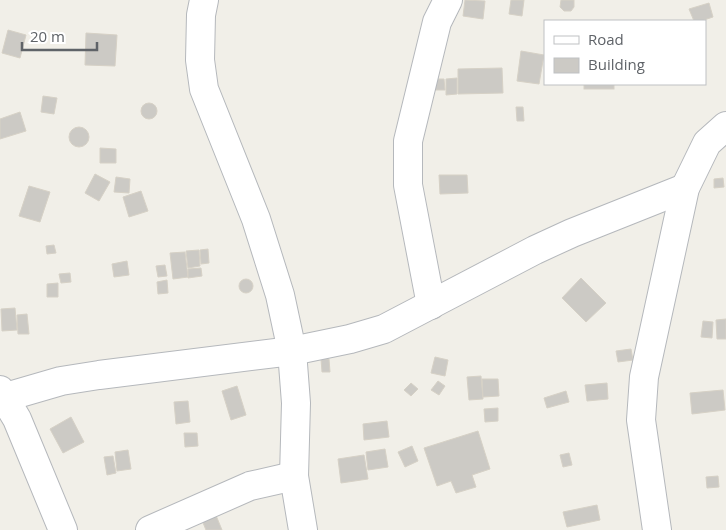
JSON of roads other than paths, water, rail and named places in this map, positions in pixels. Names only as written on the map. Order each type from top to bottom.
[{"type":"street","points":[[204,0],[201,14],[200,60],[204,88],[256,219],[280,295],[292,351],[296,403],[294,476],[303,530]]},
{"type":"street","points":[[431,306],[408,185],[408,141],[437,22],[448,0]]},
{"type":"street","points":[[657,530],[641,420],[644,377],[685,188],[707,143],[726,126]]},
{"type":"street","points":[[63,530],[17,419],[3,394],[99,375],[292,351],[350,339],[384,329],[431,306],[534,250],[685,188]]},
{"type":"street","points":[[150,530],[250,486],[294,476]]}]
